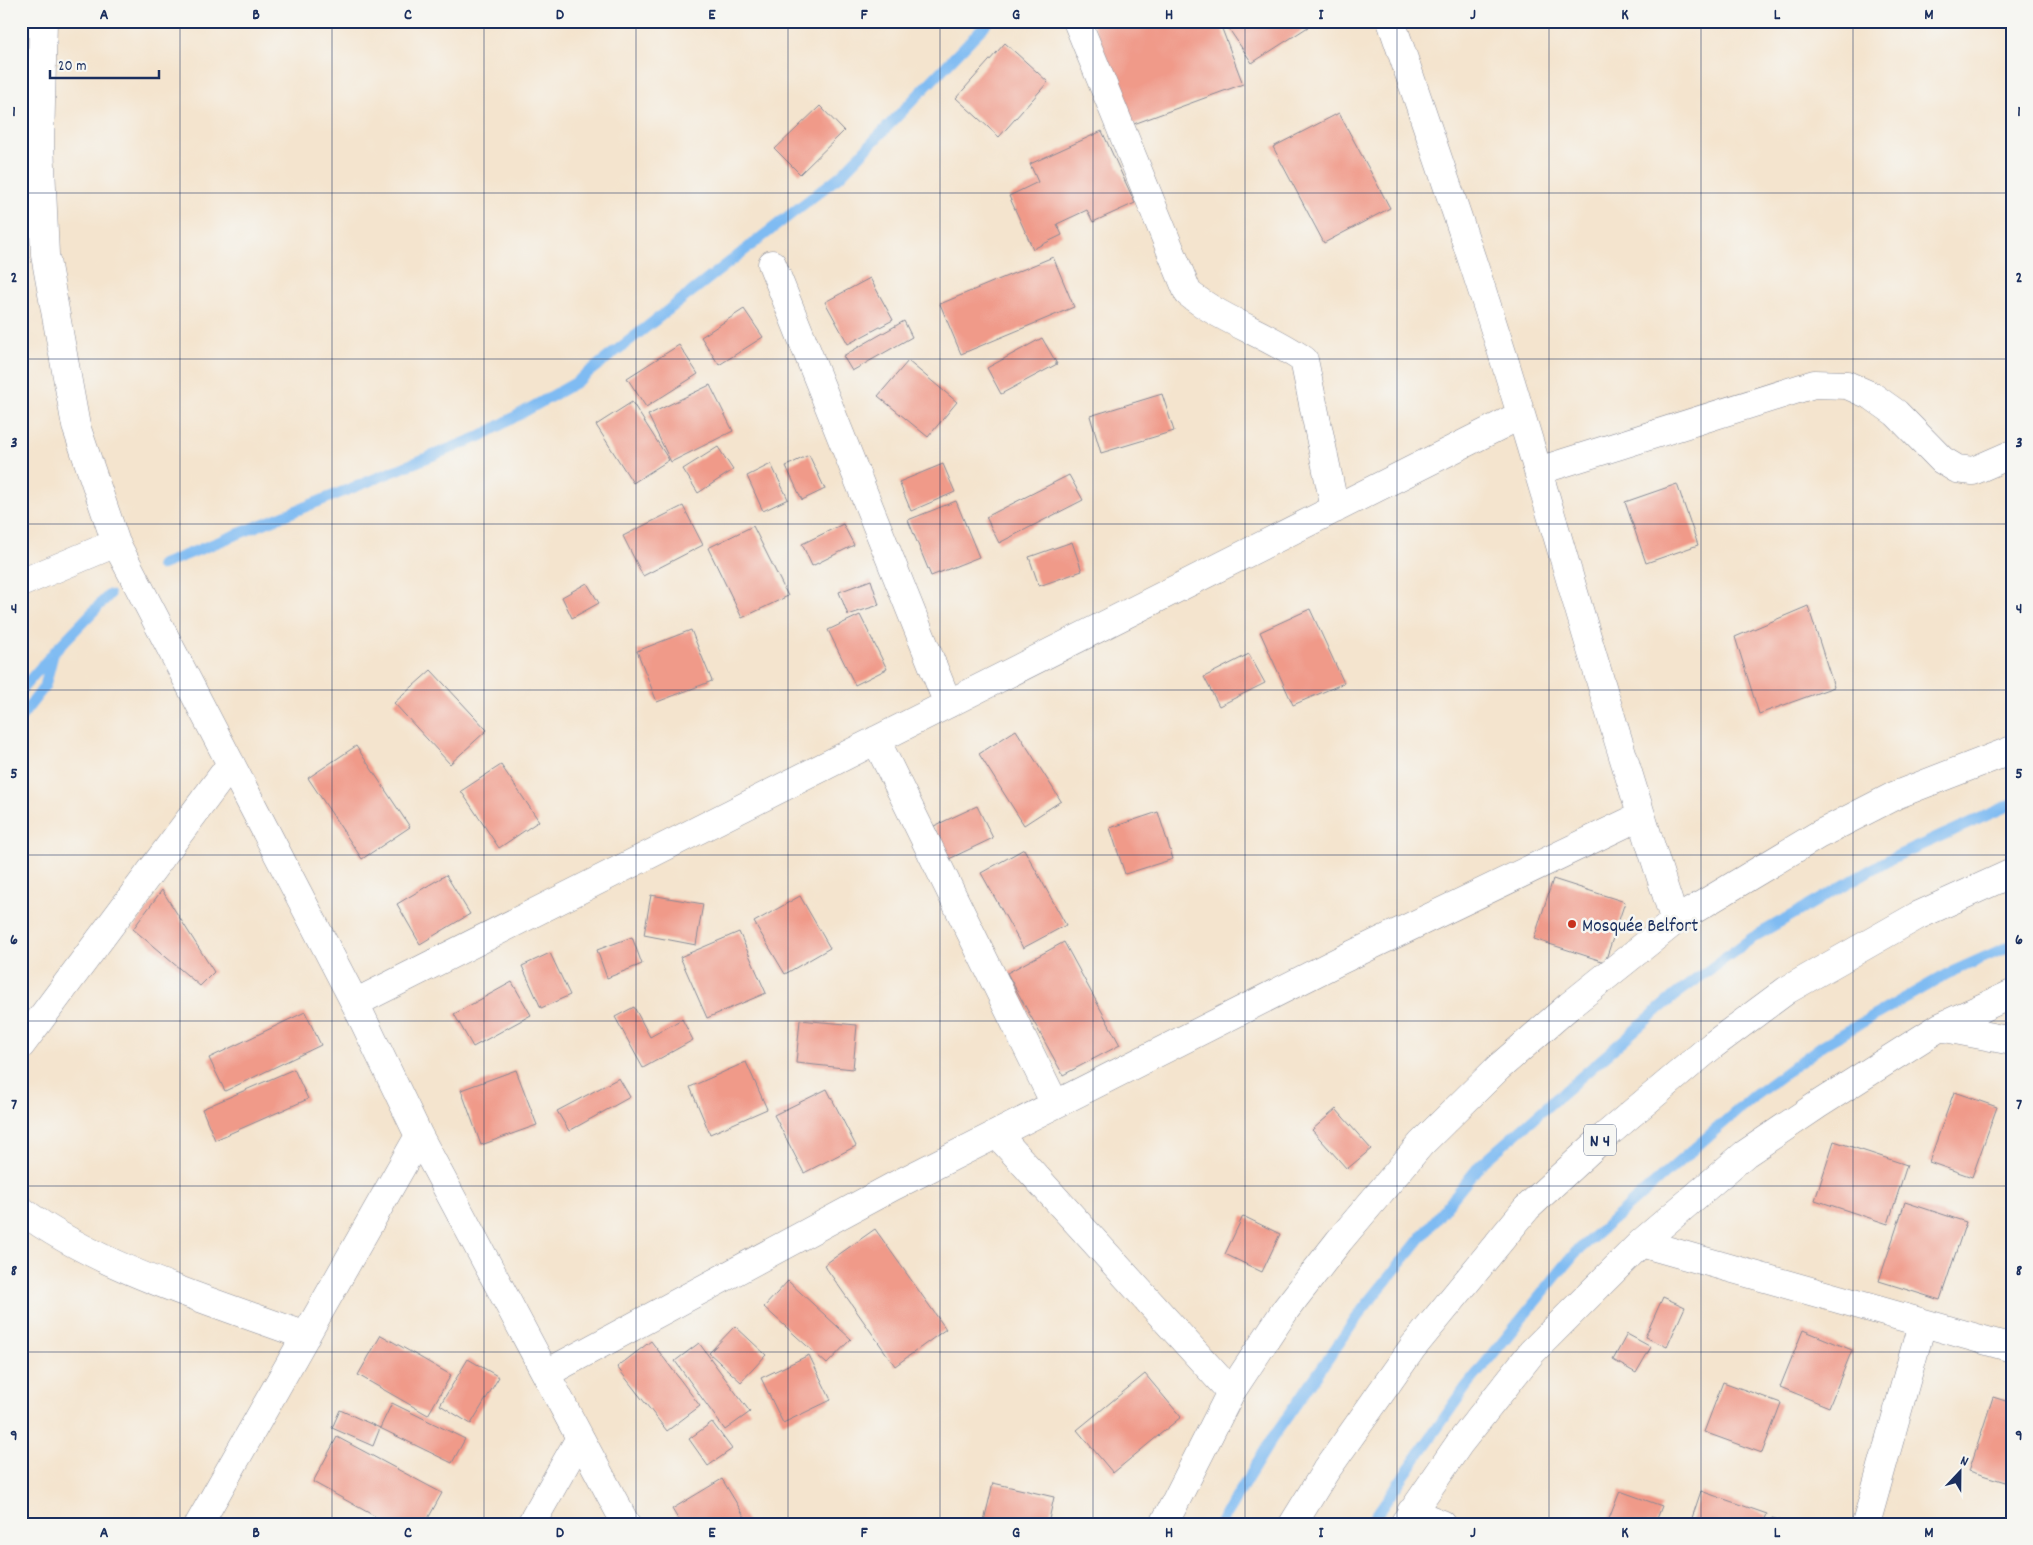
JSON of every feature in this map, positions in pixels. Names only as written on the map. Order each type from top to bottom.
[{"type":"main road","points":[[42,21],[31,140],[45,254],[76,426],[116,543],[354,1003],[419,1136],[626,1524]]},
{"type":"main road","points":[[1076,21],[1188,293],[1204,305],[1285,347],[1304,360],[1335,509]]},
{"type":"main road","points":[[1391,21],[1456,210],[1521,415],[1640,816],[1675,922]]},
{"type":"main road","points":[[772,264],[948,704]]},
{"type":"main road","points":[[1538,471],[1814,384],[1847,385],[1872,396],[1896,413],[1942,460],[1957,469],[1973,471],[2012,454]]},
{"type":"main road","points":[[354,1003],[1521,415]]},
{"type":"main road","points":[[21,583],[116,543]]},
{"type":"main road","points":[[876,740],[1055,1104]]},
{"type":"main road","points":[[1164,1524],[1231,1392],[1292,1301],[1339,1241],[1422,1144],[1498,1068],[1568,1006],[1675,922],[1818,835],[1896,795],[2012,750]]},
{"type":"main road","points":[[21,1046],[231,764]]},
{"type":"main road","points":[[547,1373],[894,1186],[1339,961],[1640,816]]},
{"type":"main road","name":"N 4","points":[[1293,1524],[1325,1472],[1413,1347],[1527,1208],[1605,1136],[1713,1045],[1787,990],[1917,916],[2012,873]]},
{"type":"main road","points":[[1442,1524],[1408,1518],[1459,1444],[1532,1352],[1641,1243],[1745,1154],[1819,1104],[1940,1027],[2012,994]]},
{"type":"main road","points":[[1940,1027],[2012,1041]]},
{"type":"main road","points":[[997,1134],[1231,1392]]},
{"type":"main road","points":[[199,1524],[419,1136]]},
{"type":"main road","points":[[21,1210],[34,1220],[83,1247],[145,1276],[306,1336]]},
{"type":"main road","points":[[1641,1243],[2012,1348]]},
{"type":"main road","points":[[1866,1524],[1922,1324]]},
{"type":"main road","points":[[531,1524],[580,1438]]},
{"type":"building","points":[[1092,21],[1219,21],[1243,84],[1131,125]]},
{"type":"building","points":[[1234,21],[1305,21],[1308,27],[1252,63],[1227,26]]},
{"type":"building","points":[[1005,43],[1048,82],[999,137],[956,98]]},
{"type":"building","points":[[820,106],[844,131],[800,174],[775,149]]},
{"type":"building","points":[[1339,113],[1390,208],[1324,243],[1273,147]]},
{"type":"building","points":[[1102,131],[1135,203],[1093,222],[1087,210],[1057,224],[1062,235],[1033,249],[1009,196],[1038,182],[1030,164]]},
{"type":"building","points":[[1053,257],[1074,307],[961,354],[940,304]]},
{"type":"building","points":[[870,278],[893,320],[848,344],[825,302]]},
{"type":"building","points":[[744,309],[763,337],[719,365],[701,337]]},
{"type":"building","points":[[904,321],[912,337],[852,371],[843,356]]},
{"type":"building","points":[[1042,338],[1057,364],[1001,394],[987,368]]},
{"type":"building","points":[[679,345],[698,374],[646,407],[627,378]]},
{"type":"building","points":[[908,361],[957,402],[928,437],[878,396]]},
{"type":"building","points":[[710,385],[733,431],[671,462],[648,415]]},
{"type":"building","points":[[1162,394],[1174,431],[1101,453],[1090,416]]},
{"type":"building","points":[[632,402],[669,460],[633,483],[596,425]]},
{"type":"building","points":[[718,447],[733,470],[698,493],[683,469]]},
{"type":"building","points":[[809,455],[825,489],[802,500],[786,466]]},
{"type":"building","points":[[771,464],[788,499],[763,511],[747,476]]},
{"type":"building","points":[[943,464],[955,492],[911,511],[899,482]]},
{"type":"building","points":[[1069,475],[1083,500],[999,543],[986,517]]},
{"type":"building","points":[[1677,484],[1698,545],[1646,563],[1625,502]]},
{"type":"building","points":[[956,501],[979,557],[931,576],[908,520]]},
{"type":"building","points":[[683,506],[703,545],[643,576],[623,536]]},
{"type":"building","points":[[843,524],[854,545],[812,566],[802,544]]},
{"type":"building","points":[[753,526],[788,596],[742,618],[708,548]]},
{"type":"building","points":[[1072,542],[1082,571],[1039,586],[1029,557]]},
{"type":"building","points":[[871,580],[879,605],[848,615],[839,592]]},
{"type":"building","points":[[587,583],[599,603],[572,618],[562,597]]},
{"type":"building","points":[[1808,606],[1834,687],[1759,714],[1735,637]]},
{"type":"building","points":[[1310,609],[1344,683],[1293,705],[1260,632]]},
{"type":"building","points":[[860,615],[887,669],[855,685],[828,630]]},
{"type":"building","points":[[691,630],[712,681],[657,702],[637,651]]},
{"type":"building","points":[[1249,654],[1265,683],[1219,706],[1204,677]]},
{"type":"building","points":[[431,670],[487,730],[450,764],[394,703]]},
{"type":"building","points":[[1016,730],[1061,801],[1024,825],[979,754]]},
{"type":"building","points":[[356,746],[410,827],[362,859],[308,778]]},
{"type":"building","points":[[501,765],[539,821],[499,848],[461,791]]},
{"type":"building","points":[[977,806],[993,838],[949,859],[934,826]]},
{"type":"building","points":[[1158,812],[1173,859],[1125,874],[1110,828]]},
{"type":"building","points":[[1024,849],[1066,925],[1023,948],[981,873]]},
{"type":"building","points":[[446,875],[470,914],[420,944],[397,904]]},
{"type":"building","points":[[1553,879],[1625,902],[1605,962],[1534,939]]},
{"type":"building","points":[[162,890],[214,972],[200,986],[133,929]]},
{"type":"building","points":[[651,895],[703,904],[696,945],[644,935]]},
{"type":"building","points":[[800,896],[830,948],[785,974],[754,922]]},
{"type":"building","points":[[739,932],[766,993],[707,1018],[680,957]]},
{"type":"building","points":[[632,937],[642,964],[607,978],[597,950]]},
{"type":"building","points":[[1064,942],[1120,1045],[1063,1075],[1007,973]]},
{"type":"building","points":[[550,953],[570,995],[541,1008],[522,966]]},
{"type":"building","points":[[512,982],[531,1015],[473,1047],[454,1014]]},
{"type":"building","points":[[634,1007],[650,1037],[682,1019],[693,1040],[643,1068],[615,1017]]},
{"type":"building","points":[[305,1012],[321,1045],[225,1091],[209,1058]]},
{"type":"building","points":[[800,1020],[857,1025],[853,1069],[796,1063]]},
{"type":"building","points":[[746,1062],[767,1109],[710,1134],[690,1087]]},
{"type":"building","points":[[294,1069],[308,1099],[215,1140],[202,1109]]},
{"type":"building","points":[[516,1070],[537,1125],[481,1145],[461,1090]]},
{"type":"building","points":[[619,1078],[630,1097],[569,1131],[557,1111]]},
{"type":"building","points":[[827,1089],[856,1146],[804,1173],[774,1115]]},
{"type":"building","points":[[1954,1092],[1997,1107],[1972,1177],[1929,1162]]},
{"type":"building","points":[[1336,1109],[1371,1149],[1347,1169],[1312,1130]]},
{"type":"building","points":[[1834,1141],[1907,1165],[1888,1224],[1815,1200]]},
{"type":"building","points":[[2012,1200],[2012,1216],[2007,1214]]},
{"type":"building","points":[[1905,1202],[1966,1222],[1940,1300],[1879,1281]]},
{"type":"building","points":[[1243,1216],[1280,1234],[1262,1272],[1225,1254]]},
{"type":"building","points":[[875,1229],[946,1329],[895,1366],[824,1265]]},
{"type":"building","points":[[788,1281],[851,1339],[827,1364],[764,1307]]},
{"type":"building","points":[[1663,1297],[1685,1307],[1667,1347],[1645,1337]]},
{"type":"building","points":[[735,1326],[766,1355],[741,1382],[709,1353]]},
{"type":"building","points":[[1803,1330],[1852,1350],[1829,1407],[1780,1387]]},
{"type":"building","points":[[1627,1334],[1651,1347],[1636,1373],[1613,1360]]},
{"type":"building","points":[[381,1335],[451,1375],[428,1415],[358,1375]]},
{"type":"building","points":[[651,1341],[700,1406],[667,1431],[617,1367]]},
{"type":"building","points":[[699,1343],[750,1412],[725,1430],[675,1361]]},
{"type":"building","points":[[809,1355],[831,1400],[783,1423],[761,1378]]},
{"type":"building","points":[[468,1359],[499,1377],[471,1424],[440,1405]]},
{"type":"building","points":[[1145,1374],[1181,1417],[1113,1473],[1077,1430]]},
{"type":"building","points":[[1723,1382],[1781,1403],[1762,1453],[1704,1432]]},
{"type":"building","points":[[1993,1397],[2012,1403],[2012,1484],[1969,1471]]},
{"type":"building","points":[[392,1403],[465,1439],[452,1463],[380,1428]]},
{"type":"building","points":[[340,1410],[380,1428],[373,1446],[332,1428]]},
{"type":"building","points":[[712,1422],[732,1449],[708,1466],[689,1439]]},
{"type":"building","points":[[337,1437],[442,1493],[425,1524],[389,1524],[313,1482]]},
{"type":"building","points":[[722,1479],[749,1524],[681,1524],[672,1509]]},
{"type":"building","points":[[993,1483],[1054,1497],[1048,1524],[997,1524],[984,1521]]},
{"type":"building","points":[[1620,1491],[1662,1506],[1655,1524],[1607,1524]]},
{"type":"building","points":[[1701,1491],[1767,1514],[1763,1524],[1690,1524]]},
{"type":"building","points":[[1772,1518],[1789,1523],[1789,1524],[1770,1524]]},
{"type":"waterway","points":[[161,565],[481,436],[575,383],[841,175],[989,21]]},
{"type":"waterway","points":[[21,690],[54,652],[109,595]]},
{"type":"waterway","points":[[21,717],[45,686],[53,655]]},
{"type":"waterway","points":[[1220,1524],[1273,1437],[1363,1309],[1480,1165],[1674,996],[1752,938],[1888,860],[2012,804]]},
{"type":"waterway","points":[[1370,1524],[1466,1387],[1575,1253],[1754,1096],[1823,1045],[1947,974],[2012,945]]},
{"type":"place","name":"Mosquée Belfort","points":[[1572,924]]}]
